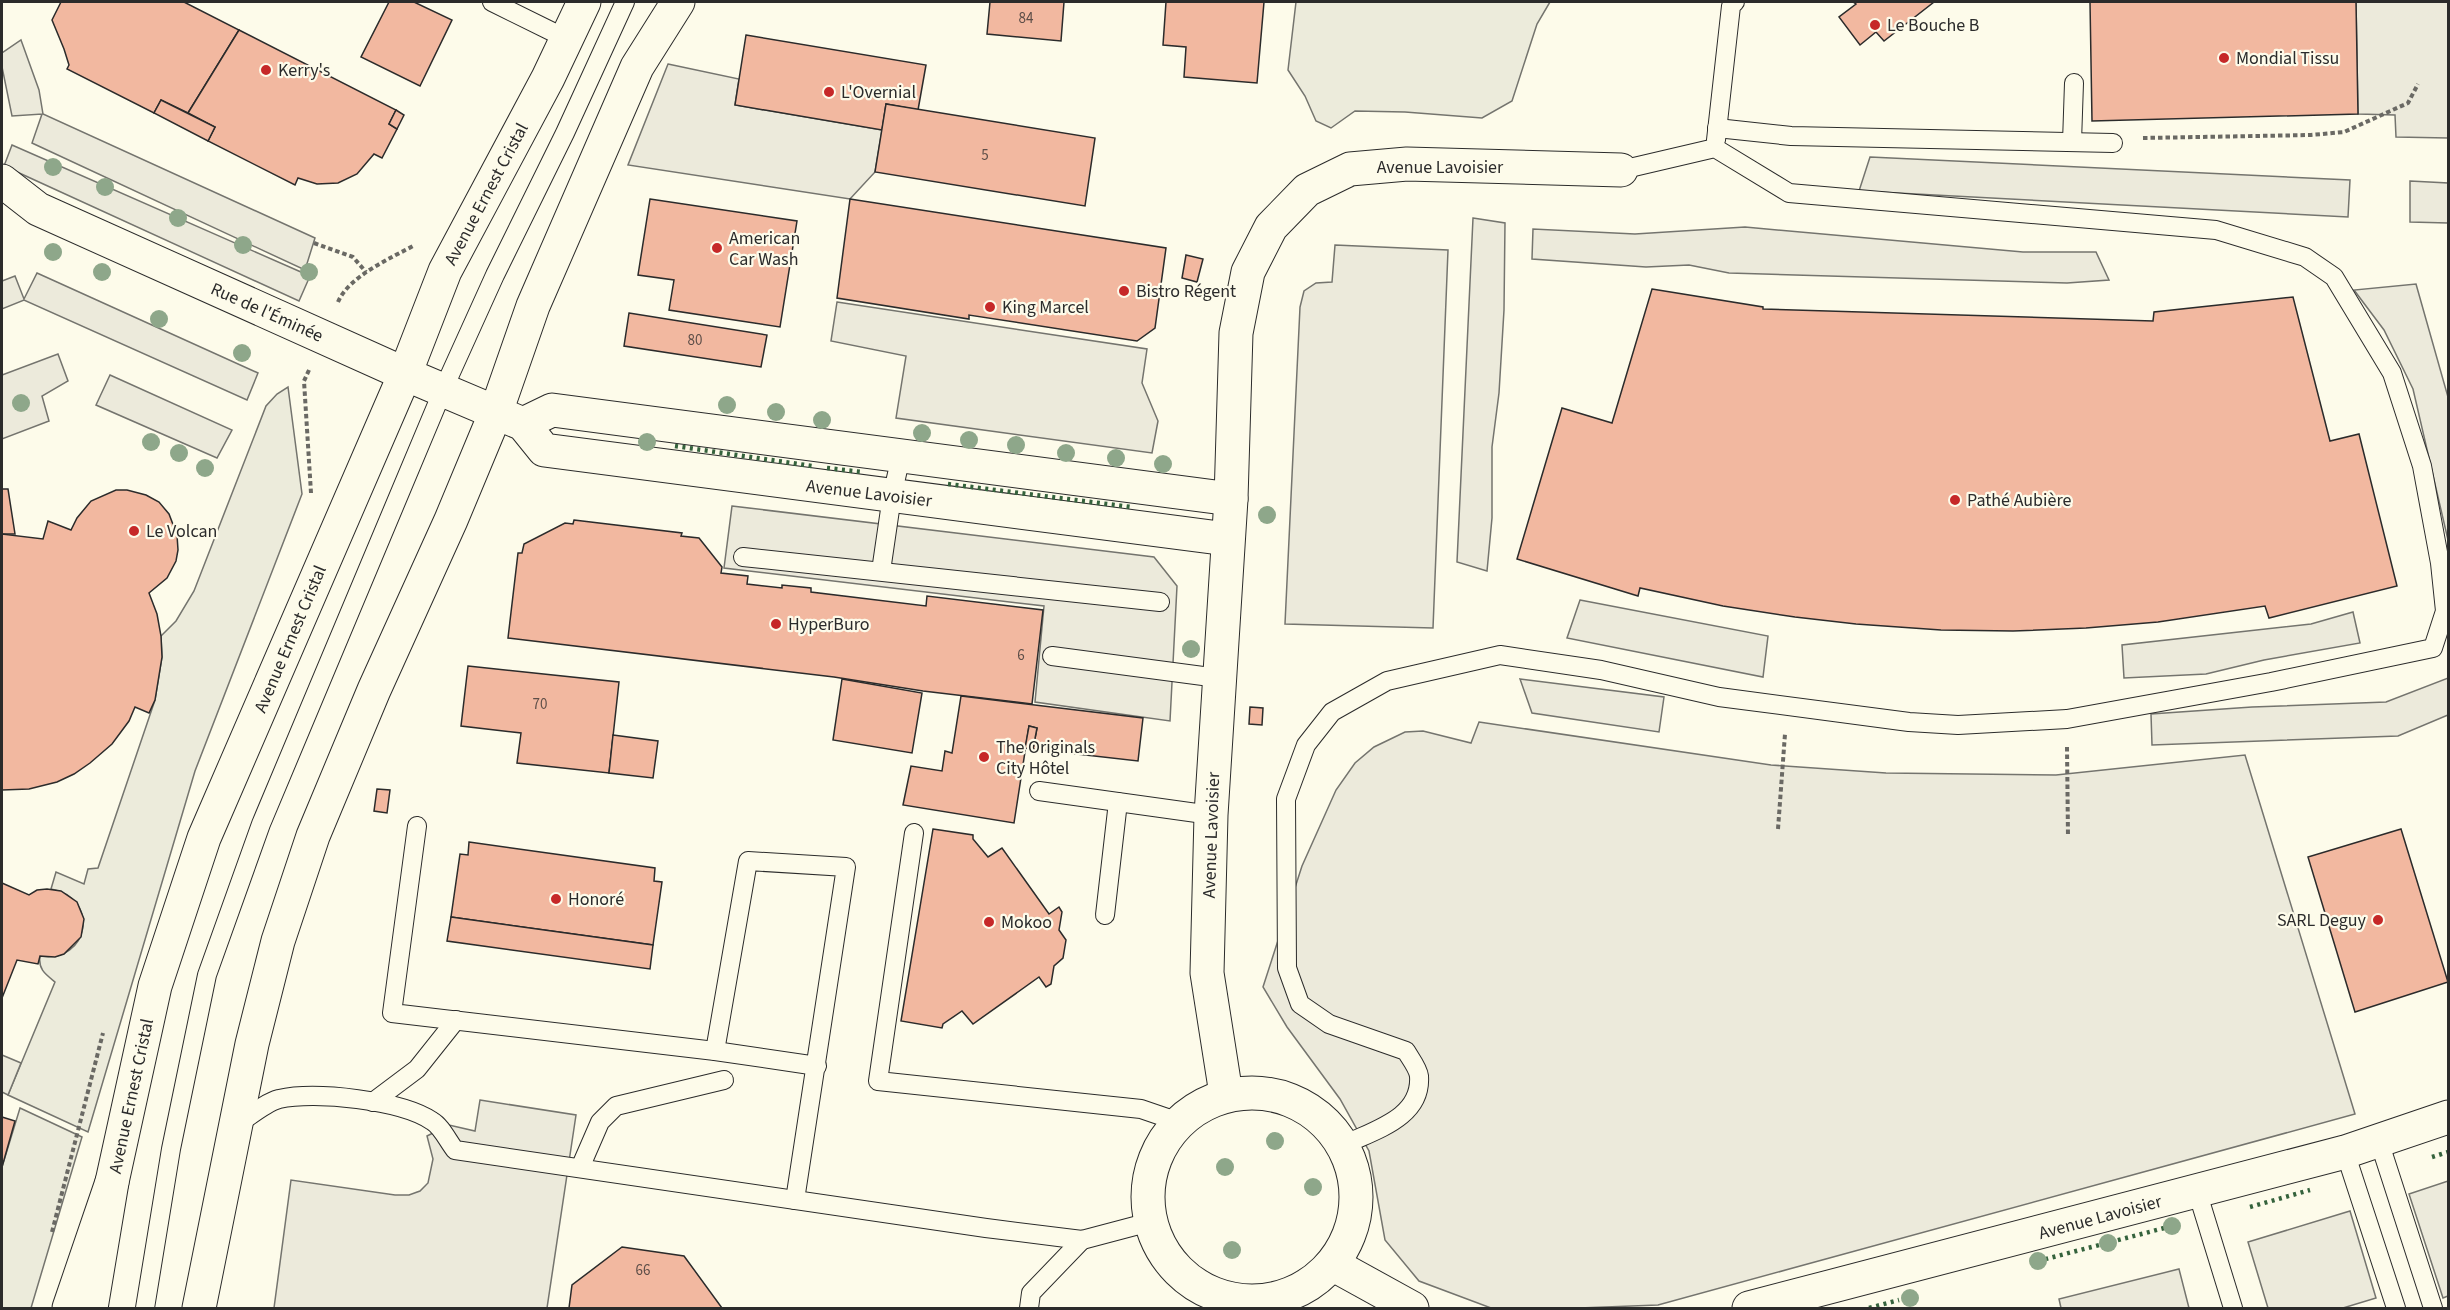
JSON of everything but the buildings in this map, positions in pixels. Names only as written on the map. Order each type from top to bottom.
[{"type":"main road","name":"Avenue Ernest Cristal","points":[[91,1308],[112,1182],[155,986],[204,838],[405,374],[445,271],[567,39],[584,2]]},
{"type":"main road","points":[[199,1308],[234,1126],[278,941],[313,836],[374,690],[443,539],[510,418],[533,306],[633,78],[678,2]]},
{"type":"main road","name":"Avenue Lavoisier","points":[[1226,1095],[1206,974],[1218,678],[1231,499],[1236,333],[1248,272],[1271,227],[1307,190],[1350,169],[1407,164],[1621,170]]},
{"type":"main road","name":"Rue de l'Éminée","points":[[2,181],[38,209],[405,374],[510,418]]},
{"type":"main road","name":"Rue de l'Éminée","points":[[2,203],[38,209]]},
{"type":"main road","points":[[510,418],[552,410],[1231,499]]},
{"type":"main road","name":"Avenue Lavoisier","points":[[510,418],[544,450],[1227,539]]},
{"type":"main road","points":[[1226,1095],[1279,1095],[1322,1118],[1344,1145],[1354,1169],[1356,1218],[1334,1264],[1294,1294],[1245,1302],[1201,1290],[1166,1257],[1150,1222],[1147,1201],[1152,1165],[1179,1122],[1193,1110],[1226,1095]]},
{"type":"main road","name":"Avenue Lavoisier","points":[[1749,1308],[2345,1152],[2448,1117]]},
{"type":"main road","points":[[69,1308],[112,1182]]},
{"type":"main road","points":[[1334,1264],[1412,1308]]},
{"type":"lane","points":[[492,2],[567,39]]},
{"type":"lane","points":[[145,1308],[171,1149],[207,975],[261,824],[443,390],[625,2]]},
{"type":"lane","points":[[1715,148],[1731,6],[1735,2]]},
{"type":"lane","points":[[2073,142],[2074,83]]},
{"type":"lane","points":[[1717,128],[1791,136],[2113,143]]},
{"type":"lane","points":[[1344,1145],[1403,1116],[1415,1099],[1419,1075],[1406,1051],[1329,1024],[1300,1004],[1287,968],[1286,799],[1306,745],[1332,712],[1387,681],[1500,655],[1601,670],[1719,697],[1909,722],[1958,725],[2067,720],[2271,682],[2433,648],[2445,611],[2440,563],[2422,466],[2392,373],[2334,277],[2305,257],[2216,230],[1789,193],[1715,148],[1621,170]]},
{"type":"lane","points":[[881,571],[892,496],[901,456]]},
{"type":"lane","points":[[743,556],[1160,602]]},
{"type":"lane","points":[[1052,656],[1218,678]]},
{"type":"lane","points":[[1039,791],[1211,815]]},
{"type":"lane","points":[[1105,915],[1118,802]]},
{"type":"lane","points":[[417,826],[392,1013],[817,1066]]},
{"type":"lane","points":[[914,833],[878,1081],[1141,1109],[1179,1122]]},
{"type":"lane","points":[[715,1052],[748,861],[846,867],[795,1200]]},
{"type":"lane","points":[[373,1102],[417,1069],[456,1020]]},
{"type":"lane","points":[[580,1168],[600,1122],[616,1106],[724,1080]]},
{"type":"lane","points":[[234,1126],[276,1100],[312,1095],[373,1102],[409,1110],[434,1122],[455,1150],[1082,1240],[1150,1222]]},
{"type":"lane","points":[[2379,1141],[2433,1308]]},
{"type":"lane","points":[[2345,1152],[2396,1308]]},
{"type":"lane","points":[[2197,1191],[2234,1308]]},
{"type":"lane","points":[[1029,1308],[1031,1293],[1082,1240]]},
{"type":"path","points":[[2113,143],[2130,138],[2311,135],[2344,132],[2408,103],[2418,84]]},
{"type":"path","points":[[314,243],[353,257],[366,272],[422,240]]},
{"type":"path","points":[[1778,829],[1788,706]]},
{"type":"path","points":[[2067,720],[2068,837]]},
{"type":"shaded area","points":[[1296,2],[1550,2],[1537,24],[1512,101],[1482,118],[1355,111],[1331,128],[1316,121],[1305,96],[1288,70]]},
{"type":"shaded area","points":[[2356,2],[2448,2],[2448,138],[2396,137],[2395,115],[2358,114]]},
{"type":"shaded area","points":[[21,40],[39,90],[43,114],[315,238],[305,270],[32,143],[42,114],[12,116],[2,67],[2,53]]},
{"type":"shaded area","points":[[668,64],[739,79],[735,105],[882,130],[875,172],[850,199],[628,165]]},
{"type":"shaded area","points":[[12,145],[310,276],[299,301],[4,166]]},
{"type":"shaded area","points":[[1870,157],[2350,180],[2348,217],[1859,191]]},
{"type":"shaded area","points":[[2410,181],[2448,183],[2448,223],[2410,222]]},
{"type":"shaded area","points":[[1473,218],[1505,223],[1504,310],[1499,393],[1492,447],[1492,518],[1487,571],[1457,562]]},
{"type":"shaded area","points":[[1745,227],[2023,252],[2096,252],[2109,280],[2067,283],[1729,273],[1689,265],[1646,267],[1532,259],[1533,229],[1635,234]]},
{"type":"shaded area","points":[[1335,245],[1448,250],[1433,628],[1285,624],[1300,307],[1304,291],[1316,283],[1332,282]]},
{"type":"shaded area","points":[[37,273],[258,373],[247,400],[24,300],[2,309],[2,281],[15,276],[24,299]]},
{"type":"shaded area","points":[[2416,284],[2448,397],[2448,540],[2413,389],[2384,330],[2354,290]]},
{"type":"shaded area","points":[[837,302],[1147,349],[1142,383],[1158,421],[1152,453],[896,418],[906,356],[831,341]]},
{"type":"shaded area","points":[[58,354],[68,381],[42,396],[49,421],[2,439],[2,375]]},
{"type":"shaded area","points":[[110,375],[232,430],[217,458],[96,405]]},
{"type":"shaded area","points":[[288,387],[302,494],[195,771],[88,1132],[8,1095],[55,982],[41,968],[40,956],[57,956],[69,950],[78,941],[83,929],[82,916],[77,904],[67,895],[51,889],[56,872],[84,884],[88,869],[98,868],[155,700],[162,657],[161,636],[176,621],[194,591],[266,406],[277,394]]},
{"type":"shaded area","points":[[732,506],[1154,557],[1177,586],[1170,721],[1035,702],[1044,606],[724,568]]},
{"type":"shaded area","points":[[1580,600],[1768,636],[1763,677],[1567,638]]},
{"type":"shaded area","points":[[2353,612],[2360,643],[2264,660],[2206,674],[2124,678],[2122,645],[2311,624]]},
{"type":"shaded area","points":[[2448,678],[2448,715],[2398,736],[2152,745],[2151,714],[2252,707],[2386,702]]},
{"type":"shaded area","points":[[1520,679],[1664,697],[1659,732],[1532,713]]},
{"type":"shaded area","points":[[1479,722],[1771,765],[1886,773],[2056,775],[2245,755],[2355,1114],[1658,1305],[1491,1308],[1419,1281],[1385,1240],[1369,1151],[1340,1099],[1287,1027],[1263,987],[1302,866],[1336,790],[1355,763],[1374,747],[1405,732],[1423,731],[1471,743]]},
{"type":"shaded area","points":[[2,1055],[21,1063],[8,1095],[2,1092]]},
{"type":"shaded area","points":[[480,1100],[576,1115],[547,1308],[274,1308],[291,1180],[395,1195],[409,1195],[420,1191],[428,1183],[433,1159],[427,1136],[449,1125],[475,1131]]},
{"type":"shaded area","points":[[20,1108],[82,1137],[31,1308],[2,1308],[2,1167]]},
{"type":"shaded area","points":[[2448,1181],[2448,1296],[2443,1298],[2409,1194]]},
{"type":"shaded area","points":[[2350,1211],[2376,1298],[2343,1308],[2268,1308],[2248,1242]]},
{"type":"shaded area","points":[[2179,1269],[2189,1308],[2061,1308],[2059,1299]]},
{"type":"hedge","points":[[675,446],[812,466]]},
{"type":"hedge","points":[[827,468],[862,472]]},
{"type":"hedge","points":[[948,484],[1131,507]]},
{"type":"hedge","points":[[2432,1157],[2448,1152]]},
{"type":"hedge","points":[[2250,1207],[2310,1190]]},
{"type":"hedge","points":[[2038,1261],[2172,1226]]},
{"type":"hedge","points":[[1869,1308],[1899,1300]]},
{"type":"place","name":"Le Bouche B","points":[[1875,25]]},
{"type":"place","name":"Mondial Tissu","points":[[2224,58]]},
{"type":"place","name":"Kerry's","points":[[266,70]]},
{"type":"place","name":"L'Overnial","points":[[829,92]]},
{"type":"place","name":"American Car Wash","points":[[717,248]]},
{"type":"place","name":"Bistro Régent","points":[[1124,291]]},
{"type":"place","name":"King Marcel","points":[[990,307]]},
{"type":"place","name":"Pathé Aubière","points":[[1955,500]]},
{"type":"place","name":"Le Volcan","points":[[134,531]]},
{"type":"place","name":"HyperBuro","points":[[776,624]]},
{"type":"place","name":"The Originals City Hôtel","points":[[984,757]]},
{"type":"place","name":"Honoré","points":[[556,899]]},
{"type":"place","name":"SARL Deguy","points":[[2378,920]]},
{"type":"place","name":"Mokoo","points":[[989,922]]}]
